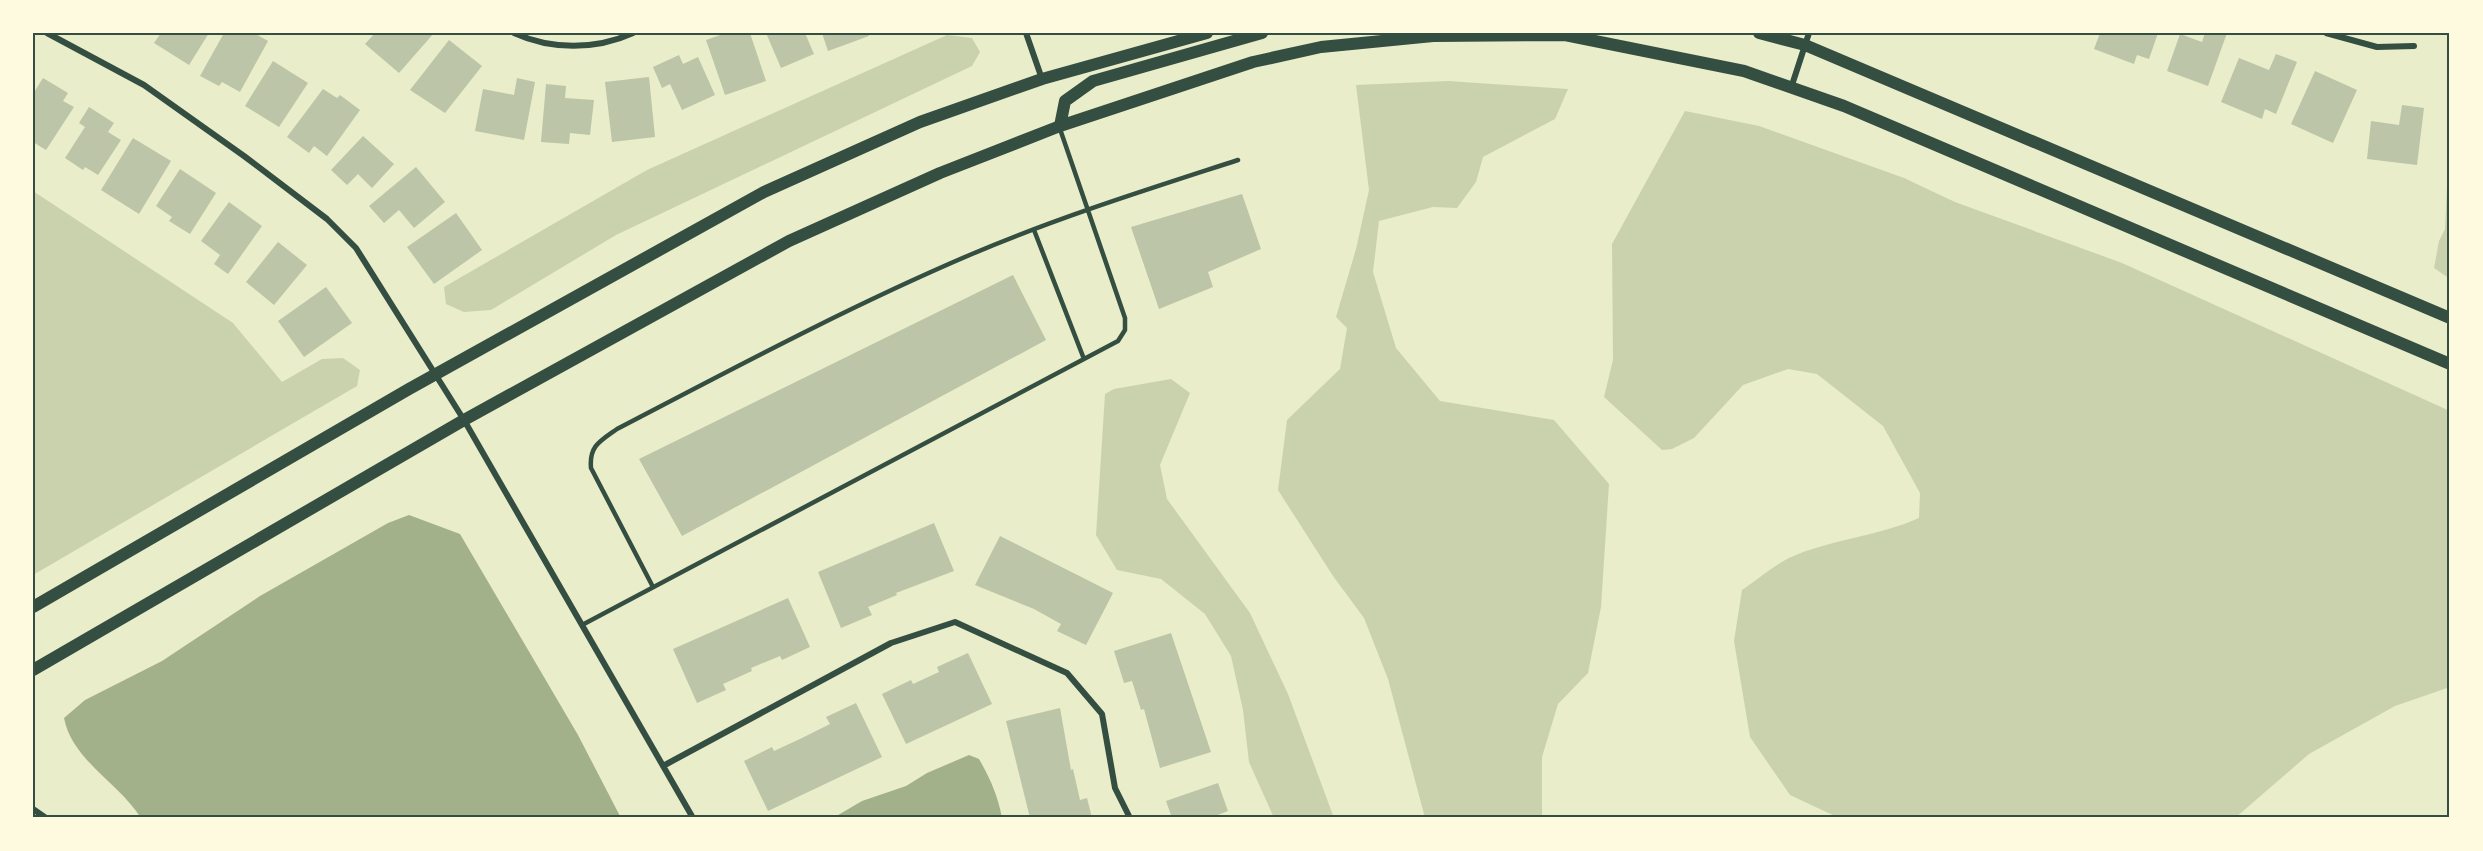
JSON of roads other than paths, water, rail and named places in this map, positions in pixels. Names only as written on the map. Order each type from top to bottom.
[{"type":"main road","points":[[33,607],[436,375],[764,192],[920,122],[1042,79],[1208,33]]},
{"type":"main road","points":[[1060,126],[1065,101],[1093,81],[1262,33]]},
{"type":"main road","points":[[1759,33],[1807,39],[2450,318]]},
{"type":"main road","points":[[33,670],[464,420],[789,241],[940,173],[1060,126],[1253,62],[1321,47],[1433,36],[1565,35],[1744,71],[1844,106],[2450,364]]},
{"type":"street","points":[[47,33],[144,86],[244,156],[327,219],[356,248],[464,420],[693,818]]},
{"type":"street","points":[[514,33],[561,47],[600,43],[633,33]]},
{"type":"street","points":[[1026,33],[1042,79]]},
{"type":"street","points":[[2326,33],[2377,47],[2414,46]]},
{"type":"street","points":[[1791,87],[1807,39]]},
{"type":"street","points":[[663,766],[891,643],[955,622],[1067,672],[1102,714],[1115,788],[1130,818]]},
{"type":"street","points":[[33,809],[46,818]]},
{"type":"lane","points":[[582,625],[1118,342],[1125,330],[1125,318],[1060,126]]},
{"type":"lane","points":[[653,587],[591,468],[590,456],[594,445],[617,429],[828,320],[948,264],[1087,209],[1238,160]]},
{"type":"lane","points":[[1034,230],[1084,359]]}]
